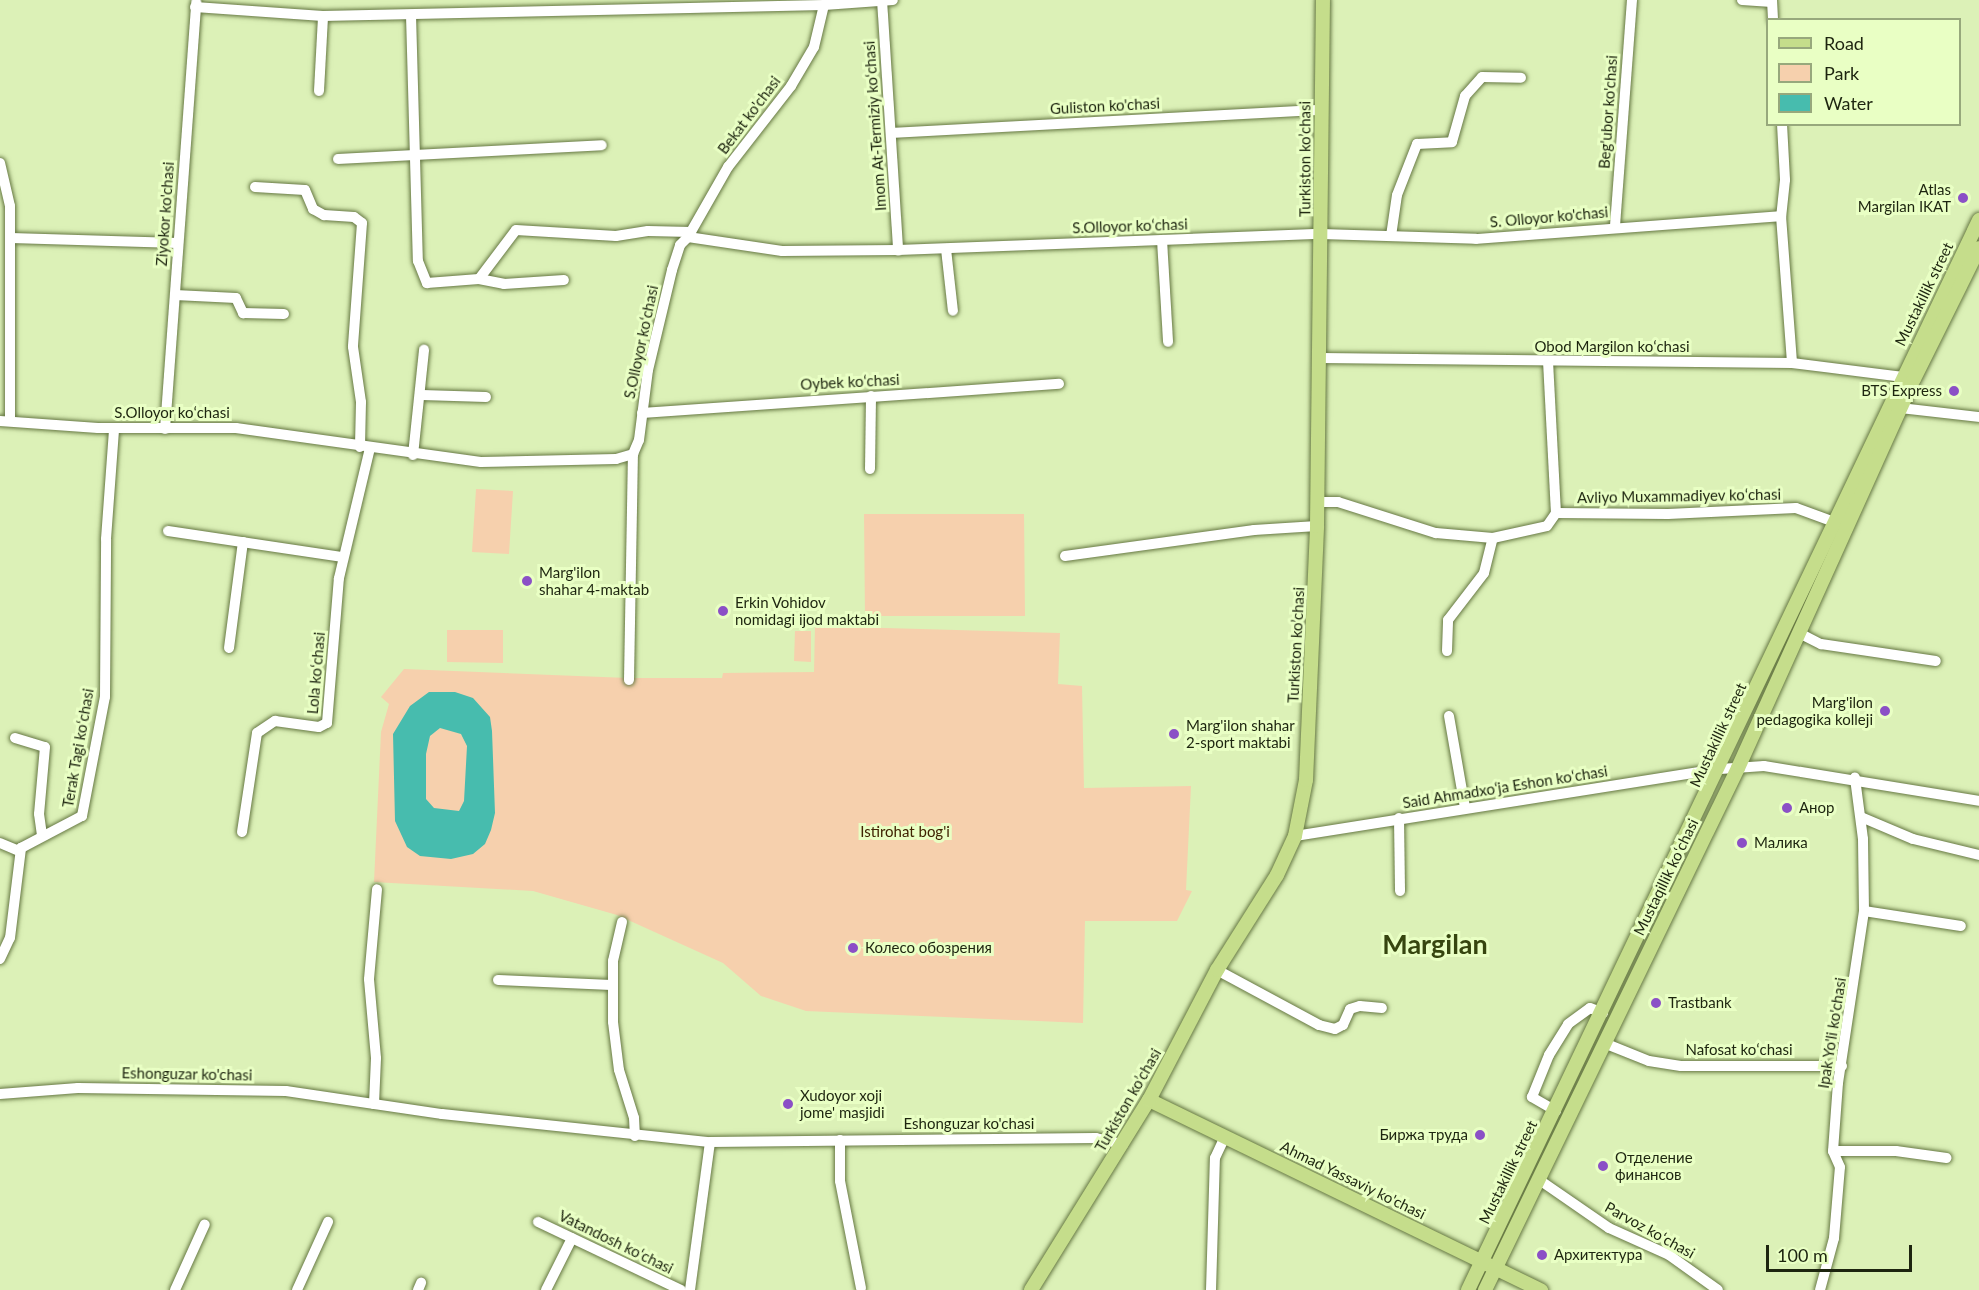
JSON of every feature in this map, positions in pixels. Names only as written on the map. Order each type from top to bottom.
[{"type":"main road","name":"Turkiston ko’chasi","points":[[1030,1290],[1149,1100],[1217,970],[1277,875],[1295,836],[1306,780],[1318,502],[1323,0]]},
{"type":"main road","name":"Mustakillik street","points":[[1482,1261],[1908,376],[1979,220]]},
{"type":"main road","name":"Mustaqillik koʻchasi","points":[[1485,1290],[1738,768],[1901,408],[1908,376],[1978,254]]},
{"type":"main road","name":"Ahmad Yassaviy ko'chasi","points":[[1149,1100],[1541,1290]]},
{"type":"main road","points":[[1468,1290],[1482,1261]]},
{"type":"street","name":"Imom At-Termiziy koʻchasi","points":[[882,0],[898,250]]},
{"type":"street","points":[[195,3],[323,16],[824,5],[893,0]]},
{"type":"street","name":"Beg'ubor ko'chasi","points":[[1615,226],[1632,0]]},
{"type":"street","points":[[1742,0],[1772,1],[1773,18]]},
{"type":"street","name":"Ziyokor ko'chasi","points":[[165,429],[195,3]]},
{"type":"street","name":"Bekat ko'chasi","points":[[689,235],[728,167],[791,86],[814,47],[824,5]]},
{"type":"street","points":[[411,15],[412,154],[418,261],[427,283],[479,279],[504,284],[564,280]]},
{"type":"street","points":[[319,91],[323,16]]},
{"type":"street","points":[[1391,236],[1399,188],[1417,144],[1452,142],[1465,96],[1482,77],[1521,78]]},
{"type":"street","name":"Guliston ko'chasi","points":[[891,133],[1321,110]]},
{"type":"street","points":[[1782,126],[1785,180],[1781,216],[1792,363]]},
{"type":"street","points":[[338,159],[602,145]]},
{"type":"street","points":[[0,163],[10,206],[5,421]]},
{"type":"street","name":"Lola koʻchasi","points":[[242,832],[257,733],[274,721],[319,727],[327,723],[343,557],[365,448],[353,347],[360,218],[324,215],[313,209],[305,190],[255,187]]},
{"type":"street","name":"S. Olloyor ko'chasi","points":[[1321,234],[1476,239],[1615,226],[1781,216]]},
{"type":"street","points":[[479,279],[516,230],[616,236],[648,231],[689,235]]},
{"type":"street","name":"S.Olloyor koʻchasi","points":[[5,421],[114,429],[236,428],[413,455],[516,463],[616,459],[633,454],[672,270],[689,235],[782,251],[946,249],[1321,234]]},
{"type":"street","points":[[10,238],[178,243]]},
{"type":"street","points":[[1162,240],[1168,342]]},
{"type":"street","points":[[946,249],[953,310]]},
{"type":"street","points":[[175,295],[236,298],[243,313],[284,314]]},
{"type":"street","points":[[413,455],[422,395],[424,350]]},
{"type":"street","name":"Obod Margilon koʻchasi","points":[[1320,358],[1792,363],[1908,376]]},
{"type":"street","points":[[1548,361],[1556,513]]},
{"type":"street","name":"Oybek koʻchasi","points":[[642,413],[1059,384]]},
{"type":"street","points":[[422,395],[486,397]]},
{"type":"street","points":[[870,469],[871,396]]},
{"type":"street","points":[[1901,408],[1920,413],[1979,417]]},
{"type":"street","name":"Terak Tagi koʻchasi","points":[[20,851],[42,835],[82,816],[105,697],[106,539],[114,429]]},
{"type":"street","points":[[629,680],[633,454]]},
{"type":"street","name":"Avliyo Muxammadiyev koʻchasi","points":[[1318,502],[1338,502],[1436,533],[1493,537],[1547,526],[1556,513],[1668,514],[1796,508],[1837,523]]},
{"type":"street","points":[[1065,556],[1202,537],[1317,526]]},
{"type":"street","points":[[168,531],[343,557]]},
{"type":"street","points":[[1447,651],[1448,620],[1484,573],[1493,537]]},
{"type":"street","points":[[229,648],[243,542]]},
{"type":"street","points":[[1799,633],[1821,644],[1936,661]]},
{"type":"street","points":[[1449,717],[1466,808]]},
{"type":"street","points":[[15,738],[39,744],[45,750],[39,814],[42,835]]},
{"type":"street","name":"Said Ahmadxoʻja Eshon koʻchasi","points":[[1295,836],[1720,769],[1764,766],[1855,778],[1979,801]]},
{"type":"street","name":"Ipak Yo'li ko'chasi","points":[[1820,1290],[1834,1238],[1840,1167],[1833,1151],[1842,1066],[1864,911],[1861,817],[1855,778]]},
{"type":"street","points":[[1861,817],[1913,839],[1979,855]]},
{"type":"street","points":[[1398,818],[1400,891]]},
{"type":"street","points":[[0,843],[20,851],[10,938],[0,959]]},
{"type":"street","points":[[374,1104],[376,1058],[369,979],[377,889]]},
{"type":"street","points":[[1864,911],[1961,926]]},
{"type":"street","points":[[622,922],[616,939],[612,985],[617,1054],[635,1136]]},
{"type":"street","points":[[1217,970],[1319,1025],[1335,1029],[1343,1025],[1350,1009],[1360,1006],[1382,1008]]},
{"type":"street","points":[[498,980],[612,985]]},
{"type":"street","points":[[1556,1111],[1532,1097],[1549,1054],[1568,1023],[1590,1008],[1603,1013]]},
{"type":"street","name":"Nafosat koʻchasi","points":[[1604,1043],[1649,1061],[1681,1066],[1842,1066]]},
{"type":"street","name":"Eshonguzar ko'chasi","points":[[0,1094],[78,1088],[286,1090],[374,1104],[635,1136],[710,1142],[1096,1138],[1123,1144]]},
{"type":"street","points":[[1211,1290],[1215,1158],[1226,1137]]},
{"type":"street","points":[[840,1140],[840,1181],[861,1288]]},
{"type":"street","points":[[690,1290],[710,1142]]},
{"type":"street","points":[[1833,1151],[1896,1151],[1947,1158]]},
{"type":"street","name":"Parvoz koʻchasi","points":[[1538,1179],[1609,1228],[1669,1255],[1718,1290]]},
{"type":"street","points":[[297,1290],[328,1222]]},
{"type":"street","name":"Vatandosh koʻchasi","points":[[538,1222],[681,1290]]},
{"type":"street","points":[[175,1290],[206,1224]]},
{"type":"street","points":[[546,1290],[572,1238]]},
{"type":"green space","points":[[476,489],[513,491],[509,554],[472,552]]},
{"type":"green space","points":[[864,514],[1024,514],[1025,616],[865,616]]},
{"type":"green space","name":"Istirohat bog'i","points":[[815,626],[1060,633],[1058,684],[1082,686],[1084,788],[1191,786],[1186,890],[1192,891],[1177,921],[1085,921],[1083,1023],[806,1011],[761,996],[723,963],[617,915],[533,891],[374,882],[381,732],[389,704],[381,697],[404,669],[628,678],[722,678],[723,673],[814,672]]},
{"type":"green space","points":[[447,630],[503,630],[503,663],[447,662]]},
{"type":"green space","points":[[795,631],[811,631],[811,662],[794,661]]},
{"type":"water","points":[[429,692],[455,692],[473,698],[490,717],[495,813],[485,844],[473,854],[451,859],[420,856],[407,847],[395,821],[393,734],[410,706]],"holes":[[[440,728],[461,734],[467,746],[464,801],[459,811],[434,808],[426,799],[426,754],[430,736]]]},
{"type":"place","name":"Atlas Margilan IKAT","points":[[1963,198]]},
{"type":"place","name":"BTS Express","points":[[1954,391]]},
{"type":"place","name":"Marg'ilon shahar 4-maktab","points":[[527,581]]},
{"type":"place","name":"Erkin Vohidov nomidagi ijod maktabi","points":[[723,611]]},
{"type":"place","name":"Marg'ilon pedagogika kolleji","points":[[1885,711]]},
{"type":"place","name":"Marg'ilon shahar 2-sport maktabi","points":[[1174,734]]},
{"type":"place","name":"Анор","points":[[1787,808]]},
{"type":"place","name":"Малика","points":[[1742,843]]},
{"type":"place","name":"Колесо обозрения","points":[[853,948]]},
{"type":"place","name":"Trastbank","points":[[1656,1003]]},
{"type":"place","name":"Xudoyor xoji jome' masjidi","points":[[788,1104]]},
{"type":"place","name":"Биржа труда","points":[[1480,1135]]},
{"type":"place","name":"Отделение финансов","points":[[1603,1166]]},
{"type":"place","name":"Архитектура","points":[[1542,1255]]},
{"type":"district","name":"Margilan","points":[[1435,944]]}]
